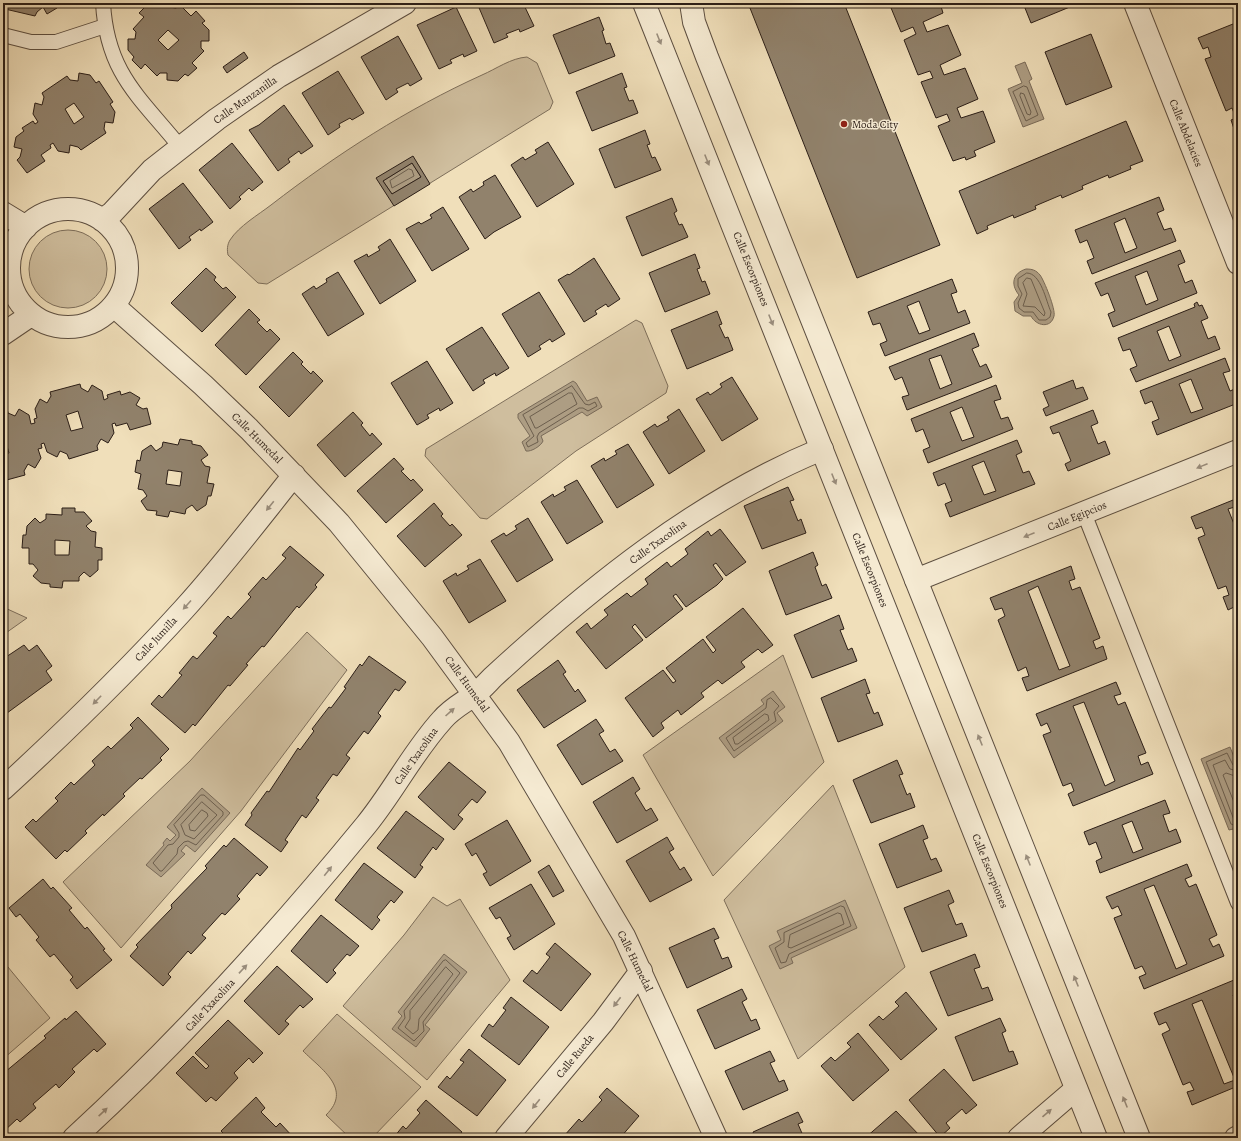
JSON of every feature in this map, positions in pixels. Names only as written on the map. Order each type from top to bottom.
[{"type":"street","name":"Calle Manzanilla","points":[[102,220],[112,213],[152,170],[217,119],[279,76],[405,3]]},
{"type":"street","name":"Calle Escorpiones","points":[[644,3],[1096,1138]]},
{"type":"street","points":[[690,3],[694,22],[1139,1138]]},
{"type":"street","name":"Calle Abdelacíes","points":[[1135,3],[1238,263]]},
{"type":"street","points":[[71,209],[87,212],[102,220],[116,235],[122,245],[127,260],[127,277],[122,292],[114,306],[100,318],[84,326],[65,328],[47,324],[31,315],[20,303],[12,288],[8,272],[10,255],[14,245],[26,227],[39,216],[60,210],[71,209]]},
{"type":"street","points":[[3,213],[26,227]]},
{"type":"street","name":"Calle Humedal","points":[[114,306],[203,385],[294,475],[339,523],[432,637],[509,742],[624,936],[716,1138]]},
{"type":"street","points":[[3,334],[31,315]]},
{"type":"street","name":"Calle Txacolina","points":[[74,1138],[181,1036],[247,965],[375,814],[442,720],[460,704],[474,695],[530,644],[647,549],[691,518],[736,490],[784,465],[822,449]]},
{"type":"street","name":"Calle Egipcios","points":[[916,580],[1238,452]]},
{"type":"street","name":"Calle Jumilla","points":[[3,789],[67,731],[184,609],[216,573],[294,475]]},
{"type":"street","name":"Calle Rueda","points":[[506,1138],[603,1022],[641,971]]},
{"type":"street","points":[[1019,1138],[1076,1089]]},
{"type":"lane","points":[[103,3],[105,26],[114,58],[130,88],[181,148]]},
{"type":"lane","points":[[3,35],[31,42],[56,42],[105,26]]},
{"type":"lane","points":[[1084,513],[1238,903]]},
{"type":"shaded area","points":[[527,57],[537,63],[553,102],[550,109],[267,284],[258,283],[228,255],[229,242],[244,225],[347,150],[427,102],[454,88],[509,62]]},
{"type":"shaded area","points":[[68,230],[83,233],[90,237],[100,247],[104,254],[107,269],[104,284],[100,291],[90,301],[83,305],[68,308],[53,305],[46,301],[36,291],[32,284],[29,269],[32,254],[36,247],[46,237],[53,233]]},
{"type":"shaded area","points":[[636,320],[642,323],[668,386],[666,393],[576,451],[487,519],[480,518],[425,456],[426,449]]},
{"type":"shaded area","points":[[3,607],[27,618],[3,635]]},
{"type":"shaded area","points":[[307,632],[347,670],[241,811],[121,948],[63,882],[190,761]]},
{"type":"shaded area","points":[[783,655],[824,762],[713,876],[643,755]]},
{"type":"shaded area","points":[[833,785],[905,967],[798,1059],[724,900]]},
{"type":"shaded area","points":[[433,897],[447,906],[460,899],[510,980],[427,1080],[343,1006],[404,935]]},
{"type":"shaded area","points":[[3,961],[50,1018],[3,1059]]},
{"type":"shaded area","points":[[337,1014],[421,1087],[372,1138],[350,1138],[326,1115],[334,1106],[336,1097],[335,1088],[325,1072],[303,1051]]},
{"type":"water","points":[[1025,62],[1032,79],[1029,81],[1044,119],[1023,127],[1008,89],[1022,83],[1015,66]]},
{"type":"water","points":[[412,163],[421,177],[392,194],[383,181]]},
{"type":"water","points":[[1026,269],[1034,270],[1042,278],[1054,313],[1050,323],[1043,325],[1040,324],[1031,316],[1023,316],[1015,311],[1014,302],[1019,295],[1014,287],[1014,279],[1018,273]]},
{"type":"water","points":[[573,381],[576,383],[587,401],[597,397],[602,407],[587,416],[582,412],[541,436],[543,441],[538,447],[533,450],[526,451],[522,442],[530,436],[518,418],[518,414]]},
{"type":"water","points":[[773,691],[785,707],[777,713],[783,721],[734,758],[719,738],[764,704],[761,700]]},
{"type":"water","points":[[1230,747],[1238,767],[1238,842],[1233,829],[1229,830],[1201,759]]},
{"type":"water","points":[[202,788],[230,813],[195,852],[186,845],[181,851],[185,854],[161,877],[146,865],[164,845],[163,843],[167,838],[170,841],[176,835],[167,827]]},
{"type":"water","points":[[845,900],[857,928],[791,958],[793,963],[780,969],[769,946],[781,940],[777,931]]},
{"type":"water","points":[[444,954],[467,972],[425,1025],[430,1029],[416,1047],[392,1029],[402,1016],[398,1012]]},
{"type":"building","points":[[5,3],[58,3],[57,8],[47,14],[43,7],[35,16],[5,9]]},
{"type":"building","points":[[154,3],[169,3],[169,7],[176,8],[180,5],[191,16],[196,11],[205,21],[202,23],[209,30],[209,41],[201,41],[201,48],[204,51],[192,63],[197,68],[188,76],[185,74],[178,81],[167,80],[167,73],[160,73],[157,76],[145,64],[141,69],[132,60],[134,57],[128,50],[128,39],[135,39],[136,32],[133,29],[144,17],[139,13],[148,4],[151,6]],"holes":[[[168,30],[179,40],[168,50],[158,40]]]},
{"type":"building","points":[[477,3],[523,3],[534,26],[520,32],[519,29],[506,34],[508,37],[494,43]]},
{"type":"building","name":"Moda City","points":[[748,3],[844,3],[940,245],[857,278]]},
{"type":"building","points":[[889,3],[940,3],[943,13],[923,22],[927,32],[948,25],[961,55],[940,65],[944,75],[965,68],[978,99],[957,108],[961,118],[983,111],[995,142],[974,151],[976,156],[966,160],[965,157],[953,161],[938,126],[950,121],[947,114],[936,118],[921,82],[933,78],[930,71],[918,75],[904,40],[916,34],[913,27],[901,32]]},
{"type":"building","points":[[1023,3],[1077,3],[1077,4],[1031,23]]},
{"type":"building","points":[[456,7],[477,51],[464,57],[463,54],[450,60],[452,63],[439,69],[417,25]]},
{"type":"building","points":[[599,17],[604,30],[602,31],[606,44],[610,43],[615,56],[569,74],[553,35]]},
{"type":"building","points":[[1238,22],[1238,131],[1235,132],[1231,120],[1236,118],[1232,108],[1226,111],[1205,59],[1211,57],[1208,47],[1203,49],[1198,38]]},
{"type":"building","points":[[1091,34],[1112,87],[1066,105],[1045,52]]},
{"type":"building","points":[[398,36],[422,79],[410,86],[408,83],[396,89],[398,92],[386,100],[361,57]]},
{"type":"building","points":[[244,52],[248,58],[227,73],[223,67]]},
{"type":"building","points":[[338,71],[364,113],[352,120],[350,118],[339,124],[340,127],[328,135],[302,93]]},
{"type":"building","points":[[79,73],[90,75],[96,83],[99,81],[113,102],[110,104],[115,112],[113,123],[105,122],[104,129],[106,133],[81,150],[78,147],[70,145],[69,153],[58,151],[53,143],[50,145],[51,148],[41,155],[45,161],[27,173],[17,160],[20,157],[22,149],[14,147],[16,137],[24,131],[22,128],[33,121],[35,124],[38,122],[33,114],[35,103],[42,105],[44,97],[42,93],[67,76],[70,80],[78,81]],"holes":[[[74,103],[84,117],[74,124],[65,109]]]},
{"type":"building","points":[[622,73],[627,87],[624,88],[629,101],[633,100],[638,113],[592,131],[576,92]]},
{"type":"building","points":[[284,105],[313,146],[301,154],[299,151],[288,159],[290,162],[278,171],[249,130],[259,125]]},
{"type":"building","points":[[1126,121],[1143,161],[1130,166],[1131,169],[1109,178],[1108,175],[1082,186],[1083,189],[1062,198],[1061,195],[1035,206],[1036,209],[1014,218],[1013,215],[987,226],[988,229],[977,234],[959,191]]},
{"type":"building","points":[[645,130],[650,144],[647,145],[652,158],[655,157],[661,170],[615,188],[599,149]]},
{"type":"building","points":[[548,142],[574,184],[537,207],[511,165],[523,157],[525,160],[537,153],[535,150]]},
{"type":"building","points":[[232,143],[263,182],[252,191],[249,188],[239,197],[241,199],[230,209],[199,170]]},
{"type":"building","points":[[413,156],[430,184],[394,206],[376,178]],"holes":[[[412,163],[421,177],[392,194],[383,181]]]},
{"type":"building","points":[[495,175],[521,217],[494,232],[485,239],[459,197],[471,189],[473,192],[484,185],[483,182]]},
{"type":"building","points":[[183,183],[213,222],[201,231],[200,229],[189,237],[191,240],[179,249],[149,209]]},
{"type":"building","points":[[1159,197],[1164,210],[1157,213],[1164,230],[1171,228],[1176,241],[1092,274],[1087,261],[1094,258],[1087,240],[1080,243],[1075,230]],"holes":[[[1125,218],[1137,248],[1125,253],[1114,223]]]},
{"type":"building","points":[[672,198],[677,211],[674,213],[679,225],[682,224],[688,237],[642,256],[626,217]]},
{"type":"building","points":[[443,207],[469,249],[432,271],[406,229],[419,222],[421,224],[432,218],[430,215]]},
{"type":"building","points":[[390,239],[416,281],[380,304],[354,261],[367,254],[368,257],[380,250],[378,247]]},
{"type":"building","points":[[1180,250],[1185,262],[1178,265],[1185,283],[1192,280],[1197,293],[1113,327],[1108,314],[1115,311],[1108,293],[1101,296],[1095,283]],"holes":[[[1147,271],[1158,300],[1146,305],[1135,276]]]},
{"type":"building","points":[[695,254],[700,268],[697,269],[702,282],[705,281],[710,294],[665,312],[649,273]]},
{"type":"building","points":[[594,258],[620,299],[608,307],[606,304],[595,311],[597,314],[584,322],[558,280],[568,274],[569,275]]},
{"type":"building","points":[[206,268],[216,277],[214,280],[223,289],[226,287],[236,297],[202,332],[171,303]]},
{"type":"building","points":[[338,272],[364,314],[328,336],[302,294],[314,286],[316,289],[327,282],[326,279]]},
{"type":"building","points":[[952,279],[957,292],[951,294],[958,313],[965,310],[970,323],[885,356],[880,344],[887,341],[880,323],[873,325],[868,312]],"holes":[[[919,301],[930,330],[919,334],[907,306]]]},
{"type":"building","points":[[539,292],[565,334],[552,342],[550,339],[539,346],[541,349],[528,357],[502,314]]},
{"type":"building","points":[[1197,302],[1199,306],[1202,305],[1208,318],[1201,321],[1208,339],[1215,336],[1220,349],[1136,382],[1130,369],[1137,366],[1130,349],[1123,351],[1118,338],[1195,307],[1194,304]],"holes":[[[1169,326],[1181,356],[1169,361],[1157,331]]]},
{"type":"building","points":[[249,309],[260,320],[257,322],[267,332],[270,329],[280,339],[246,375],[215,345]]},
{"type":"building","points":[[717,311],[722,324],[719,325],[725,338],[728,337],[733,350],[687,369],[671,330]]},
{"type":"building","points":[[482,327],[509,368],[496,376],[495,373],[483,380],[485,383],[473,391],[446,349]]},
{"type":"building","points":[[974,333],[979,346],[972,349],[980,367],[986,364],[992,377],[907,410],[902,397],[909,395],[902,377],[895,380],[889,367]],"holes":[[[941,355],[952,384],[940,389],[929,359]]]},
{"type":"building","points":[[293,352],[303,362],[301,364],[311,374],[313,371],[323,381],[289,417],[259,387]]},
{"type":"building","points":[[1225,358],[1230,371],[1223,373],[1230,391],[1237,388],[1238,403],[1157,435],[1152,422],[1159,419],[1152,401],[1145,404],[1140,391]],"holes":[[[1191,379],[1203,409],[1191,413],[1179,384]]]},
{"type":"building","points":[[427,361],[453,403],[440,411],[439,408],[427,415],[429,418],[417,425],[391,383]]},
{"type":"building","points":[[732,377],[758,419],[722,441],[696,399],[708,392],[710,395],[722,387],[720,384]]},
{"type":"building","points":[[1073,380],[1076,389],[1083,387],[1088,399],[1046,416],[1043,409],[1049,406],[1043,392]]},
{"type":"building","points":[[80,384],[81,388],[88,392],[92,385],[102,391],[104,400],[108,398],[107,395],[120,391],[121,395],[130,392],[140,398],[136,405],[143,409],[147,408],[151,424],[130,430],[127,423],[116,426],[115,423],[112,424],[114,433],[108,443],[101,439],[97,446],[98,450],[69,459],[67,454],[60,451],[57,457],[47,452],[44,443],[41,444],[42,448],[38,449],[41,458],[35,468],[28,464],[24,471],[25,475],[3,481],[3,454],[9,453],[3,436],[3,409],[7,408],[8,413],[15,416],[19,409],[29,415],[31,424],[35,423],[34,419],[37,418],[35,409],[40,399],[47,403],[51,396],[50,392]],"holes":[[[78,411],[83,428],[71,431],[66,415]]]},
{"type":"building","points":[[996,385],[1001,399],[994,401],[1001,419],[1008,417],[1013,429],[928,463],[923,450],[930,447],[923,429],[916,432],[911,419]],"holes":[[[962,407],[974,437],[962,441],[950,412]]]},
{"type":"building","points":[[679,409],[705,451],[669,474],[643,432],[655,424],[657,427],[669,420],[667,417]]},
{"type":"building","points":[[1093,410],[1098,423],[1091,426],[1098,444],[1105,441],[1110,454],[1068,471],[1065,464],[1071,461],[1059,432],[1053,434],[1050,427]]},
{"type":"building","points":[[353,412],[363,423],[361,425],[370,436],[372,433],[382,444],[345,477],[317,445]]},
{"type":"building","points":[[180,439],[192,441],[192,444],[201,446],[208,455],[201,460],[205,466],[210,467],[207,483],[214,484],[211,496],[208,496],[206,505],[197,511],[192,505],[186,509],[185,514],[170,511],[168,517],[156,515],[157,511],[147,510],[141,501],[147,496],[143,490],[138,489],[141,474],[135,472],[137,460],[140,461],[142,451],[151,445],[156,451],[162,447],[163,442],[178,445]],"holes":[[[168,470],[182,472],[180,486],[166,484]]]},
{"type":"building","points":[[1017,440],[1022,452],[1016,455],[1023,473],[1029,471],[1035,484],[950,517],[945,504],[952,501],[945,483],[938,486],[933,473]],"holes":[[[984,461],[996,491],[984,495],[972,466]]]},
{"type":"building","points":[[628,444],[654,485],[617,508],[591,466],[604,458],[605,461],[617,454],[615,451]]},
{"type":"building","points":[[394,458],[404,469],[401,471],[411,481],[413,479],[423,490],[386,523],[357,491]]},
{"type":"building","points":[[577,480],[603,522],[567,544],[541,502],[553,494],[554,497],[566,490],[564,487]]},
{"type":"building","points":[[788,487],[794,500],[790,501],[798,521],[801,519],[806,533],[762,549],[744,506]]},
{"type":"building","points":[[1238,498],[1238,506],[1228,509],[1238,534],[1238,605],[1228,610],[1223,597],[1229,595],[1226,586],[1218,589],[1198,538],[1205,535],[1202,527],[1196,529],[1191,517]]},
{"type":"building","points":[[434,503],[443,514],[441,516],[450,526],[452,524],[462,535],[425,567],[397,536]]},
{"type":"building","points":[[62,508],[75,508],[75,512],[84,512],[92,521],[86,526],[91,531],[96,532],[95,547],[102,548],[102,560],[98,560],[98,570],[90,577],[84,572],[79,577],[79,581],[63,581],[62,588],[50,587],[50,584],[41,583],[33,576],[38,570],[33,564],[29,564],[29,548],[22,548],[23,535],[26,535],[27,526],[35,518],[40,523],[46,519],[46,514],[62,515]],"holes":[[[55,540],[70,541],[69,555],[55,555]]]},
{"type":"building","points":[[528,518],[553,560],[517,582],[491,541],[504,533],[506,536],[517,529],[515,526]]},
{"type":"building","points":[[720,529],[746,562],[726,576],[716,563],[713,565],[723,579],[686,607],[676,594],[673,596],[683,609],[646,638],[635,624],[632,627],[643,640],[606,669],[576,632],[587,623],[591,629],[608,615],[604,610],[627,593],[631,597],[648,584],[645,579],[667,562],[671,567],[688,554],[685,549],[708,531],[711,536]]},
{"type":"building","points":[[290,546],[324,575],[315,585],[317,587],[299,608],[297,606],[264,647],[262,646],[246,664],[248,665],[230,686],[228,685],[195,726],[193,724],[185,733],[151,704],[159,695],[162,698],[182,675],[179,673],[193,656],[197,659],[217,636],[213,633],[228,616],[231,619],[251,597],[248,594],[263,577],[266,580],[286,558],[282,555]]},
{"type":"building","points":[[813,552],[818,565],[815,567],[822,586],[826,584],[832,598],[786,615],[769,571]]},
{"type":"building","points":[[480,559],[506,601],[469,623],[443,581],[456,573],[457,576],[469,569],[467,566]]},
{"type":"building","points":[[1071,566],[1075,579],[1069,581],[1072,590],[1080,587],[1100,638],[1093,641],[1096,649],[1103,646],[1107,659],[1027,691],[1022,678],[1029,676],[1026,667],[1018,671],[998,620],[1005,616],[1002,608],[995,610],[990,598]],"holes":[[[1038,586],[1070,666],[1059,670],[1028,591]]]},
{"type":"building","points":[[743,608],[773,645],[762,653],[758,649],[741,662],[745,667],[722,684],[718,680],[701,693],[704,697],[681,715],[678,710],[661,723],[664,728],[653,737],[625,698],[663,670],[673,683],[676,681],[666,668],[703,639],[713,653],[716,650],[706,637]]},
{"type":"building","points":[[839,615],[844,629],[840,630],[848,650],[852,648],[857,661],[812,678],[794,635]]},
{"type":"building","points":[[24,645],[29,651],[37,645],[52,666],[46,671],[52,680],[3,716],[3,659]]},
{"type":"building","points":[[369,656],[406,682],[399,691],[395,689],[378,713],[381,716],[368,734],[364,731],[346,755],[350,758],[337,776],[333,774],[316,798],[319,800],[306,818],[302,815],[285,840],[288,842],[281,852],[245,825],[252,815],[251,813],[267,791],[269,792],[298,748],[300,750],[314,731],[312,729],[329,707],[331,708],[346,688],[344,687],[360,664],[362,666]]},
{"type":"building","points":[[558,660],[566,672],[563,674],[575,692],[578,689],[586,701],[544,728],[517,690]]},
{"type":"building","points":[[865,679],[870,693],[866,694],[874,714],[878,712],[883,725],[838,742],[821,698]]},
{"type":"building","points":[[1116,682],[1121,694],[1114,696],[1118,705],[1125,702],[1146,753],[1138,756],[1141,765],[1148,762],[1153,774],[1073,806],[1068,794],[1074,791],[1071,783],[1063,786],[1043,735],[1051,732],[1047,723],[1041,726],[1036,714]],"holes":[[[1084,702],[1115,781],[1105,786],[1073,706]]]},
{"type":"building","points":[[138,717],[169,749],[160,758],[162,760],[123,794],[125,796],[104,816],[103,814],[85,831],[87,833],[67,852],[65,850],[56,859],[25,827],[33,819],[36,822],[58,801],[55,798],[71,782],[74,785],[95,765],[92,761],[108,746],[111,749],[133,728],[130,725]]},
{"type":"building","points":[[596,719],[604,731],[599,734],[610,752],[615,749],[623,761],[582,785],[557,745]]},
{"type":"building","points":[[897,760],[903,774],[899,775],[907,795],[910,793],[915,807],[871,823],[853,780]]},
{"type":"building","points":[[449,762],[486,792],[477,803],[472,799],[458,815],[463,819],[454,830],[418,797]]},
{"type":"building","points":[[633,777],[640,789],[635,793],[646,811],[651,808],[658,820],[617,843],[593,802]]},
{"type":"building","points":[[1165,800],[1170,813],[1163,815],[1169,832],[1176,829],[1181,842],[1100,873],[1096,861],[1102,858],[1096,842],[1089,845],[1084,832]],"holes":[[[1132,821],[1143,849],[1133,853],[1122,825]]]},
{"type":"building","points":[[406,811],[444,839],[436,850],[433,847],[420,865],[423,867],[415,878],[377,848]]},
{"type":"building","points":[[507,820],[531,861],[490,886],[483,874],[487,872],[476,853],[472,856],[465,844]]},
{"type":"building","points":[[923,825],[928,838],[923,840],[931,860],[936,858],[942,871],[897,888],[879,844]]},
{"type":"building","points":[[667,837],[674,849],[669,852],[680,870],[684,867],[692,880],[650,902],[626,861]]},
{"type":"building","points":[[234,838],[268,867],[260,876],[257,873],[237,896],[240,899],[225,915],[222,913],[202,935],[206,938],[191,954],[188,951],[168,974],[171,977],[163,986],[130,956],[138,947],[136,945],[172,908],[171,905],[207,868],[205,866],[224,845],[226,847]]},
{"type":"building","points":[[364,863],[403,892],[394,903],[391,900],[377,917],[380,920],[372,930],[335,900]]},
{"type":"building","points":[[1187,864],[1192,876],[1185,879],[1189,887],[1196,884],[1217,935],[1209,939],[1213,947],[1219,944],[1224,956],[1144,989],[1139,977],[1146,974],[1142,966],[1135,969],[1114,918],[1122,915],[1118,906],[1112,909],[1106,897]],"holes":[[[1154,885],[1187,964],[1176,969],[1144,889]]]},
{"type":"building","points":[[549,865],[564,891],[553,897],[538,872]]},
{"type":"building","points":[[43,879],[51,889],[53,887],[72,908],[69,910],[85,929],[87,927],[112,960],[77,989],[70,980],[73,977],[54,954],[50,957],[36,940],[39,937],[20,914],[16,917],[9,908]]},
{"type":"building","points":[[531,884],[555,924],[514,950],[507,938],[511,936],[500,917],[496,919],[489,908]]},
{"type":"building","points":[[949,890],[954,902],[948,905],[956,925],[962,923],[967,936],[922,952],[904,908]]},
{"type":"building","points":[[321,915],[359,946],[350,956],[347,954],[333,970],[336,973],[327,983],[291,951]]},
{"type":"building","points":[[714,928],[719,938],[714,940],[722,959],[728,957],[732,967],[687,988],[669,948]]},
{"type":"building","points":[[555,943],[591,974],[561,1011],[523,981],[532,970],[537,974],[550,957],[546,954]]},
{"type":"building","points":[[975,954],[980,967],[974,969],[982,989],[988,987],[993,1000],[948,1016],[930,972]]},
{"type":"building","points":[[277,966],[313,999],[303,1008],[300,1005],[285,1021],[289,1024],[279,1035],[244,1001]]},
{"type":"building","points":[[1234,980],[1238,989],[1238,993],[1233,995],[1236,1003],[1238,1002],[1238,1086],[1192,1105],[1187,1092],[1194,1090],[1190,1082],[1183,1085],[1162,1034],[1170,1030],[1166,1022],[1159,1025],[1154,1013]],"holes":[[[1202,1000],[1235,1080],[1224,1084],[1192,1004]]]},
{"type":"building","points":[[742,989],[747,999],[742,1002],[751,1021],[756,1019],[760,1029],[715,1049],[697,1010]]},
{"type":"building","points":[[906,992],[937,1029],[901,1060],[869,1025],[879,1016],[883,1020],[899,1006],[895,1002]]},
{"type":"building","points":[[511,997],[549,1027],[519,1065],[481,1036],[489,1024],[493,1027],[506,1010],[503,1008]]},
{"type":"building","points":[[76,1011],[106,1044],[97,1052],[94,1049],[72,1069],[75,1072],[59,1088],[56,1084],[33,1104],[36,1108],[20,1122],[17,1119],[3,1132],[3,1077],[7,1073],[5,1072],[46,1038],[44,1036],[65,1018],[66,1020]]},
{"type":"building","points":[[1000,1018],[1006,1031],[1002,1033],[1009,1052],[1013,1051],[1018,1064],[973,1081],[955,1037]]},
{"type":"building","points":[[228,1020],[263,1053],[253,1063],[249,1058],[234,1073],[238,1078],[216,1101],[211,1097],[206,1102],[176,1073],[193,1056],[206,1069],[209,1066],[195,1053]]},
{"type":"building","points":[[858,1033],[889,1070],[853,1101],[821,1066],[831,1057],[835,1061],[851,1047],[847,1043]]},
{"type":"building","points":[[469,1049],[506,1080],[477,1116],[438,1087],[447,1076],[450,1079],[464,1062],[460,1060]]},
{"type":"building","points":[[770,1051],[775,1061],[770,1063],[779,1082],[784,1080],[788,1090],[743,1110],[725,1071]]},
{"type":"building","points":[[944,1069],[977,1105],[966,1114],[962,1109],[946,1123],[950,1128],[940,1137],[909,1100]]},
{"type":"building","points":[[607,1088],[639,1116],[620,1138],[566,1138],[564,1136],[579,1119],[582,1122],[602,1100],[599,1097]]},
{"type":"building","points":[[256,1097],[265,1108],[261,1112],[276,1127],[280,1123],[294,1138],[228,1138],[221,1131]]},
{"type":"building","points":[[426,1100],[462,1132],[457,1138],[395,1138],[394,1137],[403,1126],[406,1129],[420,1113],[417,1110]]},
{"type":"building","points":[[896,1111],[922,1138],[865,1138]]},
{"type":"building","points":[[798,1112],[803,1122],[798,1124],[804,1138],[755,1138],[753,1132]]},
{"type":"place","name":"Moda City","points":[[844,124]]}]
